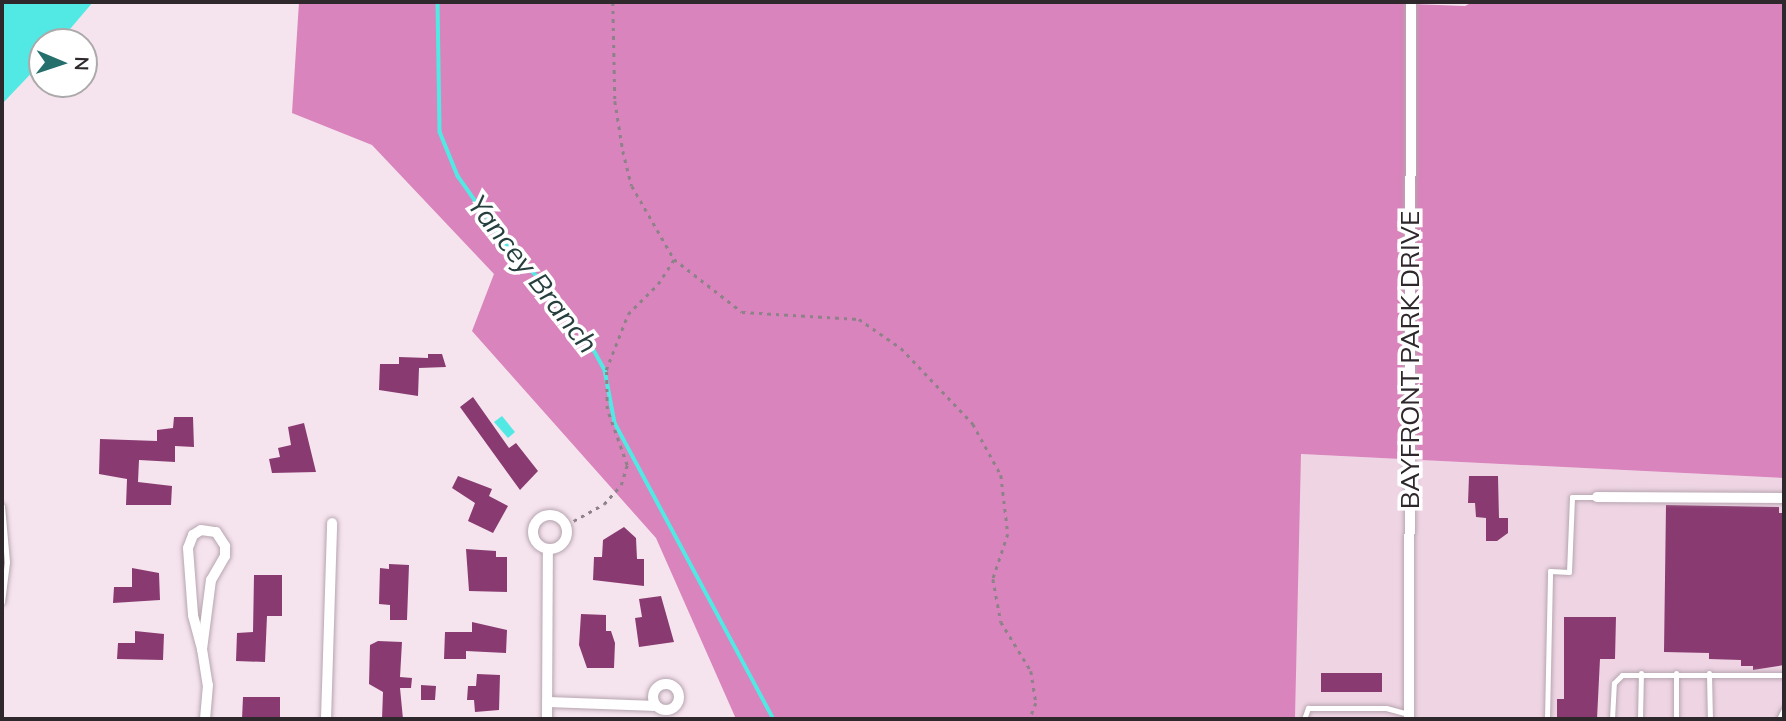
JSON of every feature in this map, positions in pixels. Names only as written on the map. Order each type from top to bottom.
[{"type":"street","name":"BAYFRONT PARK DRIVE","points":[[1409,717],[1411,2]]},
{"type":"street","points":[[1597,497],[1784,498]]},
{"type":"street","points":[[552,514],[566,525],[564,542],[548,549],[534,541],[537,520],[552,514]]},
{"type":"street","points":[[326,719],[332,523]]},
{"type":"street","points":[[202,649],[211,580],[225,556],[223,536],[208,530],[193,535],[188,548],[193,615],[208,685],[205,719]]},
{"type":"street","points":[[547,719],[548,549]]},
{"type":"street","points":[[548,702],[656,706]]},
{"type":"lane","points":[[1547,719],[1550,572],[1569,572],[1572,497],[1597,497]]},
{"type":"lane","points":[[2,506],[7,545],[2,603]]},
{"type":"lane","points":[[1612,719],[1614,683],[1622,676],[1641,673],[1784,675]]},
{"type":"lane","points":[[1640,719],[1641,673]]},
{"type":"lane","points":[[1676,673],[1676,719]]},
{"type":"lane","points":[[1709,673],[1710,719]]},
{"type":"lane","points":[[1304,719],[1308,708],[1386,709],[1409,717]]},
{"type":"lane","points":[[1779,719],[1784,709]]},
{"type":"path","points":[[613,2],[615,102],[623,151],[632,186],[674,259],[742,312],[859,319],[901,348],[973,424],[1001,475],[1009,534],[993,579],[1001,622],[1031,671],[1036,702],[1030,719]]},
{"type":"path","points":[[566,525],[604,504],[621,485],[627,465],[607,409],[606,370],[628,314],[658,284],[674,259]]},
{"type":"shaded area","points":[[299,2],[1360,2],[1465,6],[1473,2],[1784,2],[1784,478],[1301,454],[1295,719],[736,719],[656,538],[472,331],[494,274],[372,145],[292,113]]},
{"type":"shaded area","points":[[1300,454],[1784,478],[1784,719],[1295,719]]},
{"type":"water","points":[[2,2],[93,2],[71,28],[28,28],[28,77],[2,104]]},
{"type":"water","points":[[502,416],[515,432],[508,438],[494,422]]},
{"type":"building","points":[[428,354],[442,354],[446,367],[419,368],[418,396],[379,390],[380,364],[399,364],[399,357],[428,358]]},
{"type":"building","points":[[473,397],[509,448],[516,443],[538,471],[520,490],[460,407]]},
{"type":"building","points":[[174,417],[193,417],[194,447],[175,446],[175,462],[139,460],[138,482],[172,486],[171,505],[126,505],[127,479],[99,474],[100,439],[157,441],[157,430],[173,428]]},
{"type":"building","points":[[304,423],[316,472],[272,473],[269,459],[280,457],[278,448],[291,445],[288,427]]},
{"type":"building","points":[[458,476],[492,489],[489,496],[508,506],[493,533],[468,521],[475,503],[452,488]]},
{"type":"building","points":[[1469,476],[1498,476],[1499,518],[1508,518],[1508,533],[1497,541],[1486,541],[1486,518],[1476,517],[1475,503],[1468,503]]},
{"type":"building","points":[[1666,505],[1779,507],[1779,513],[1784,513],[1784,665],[1753,670],[1753,666],[1741,666],[1741,660],[1709,659],[1709,653],[1664,652]]},
{"type":"building","points":[[624,527],[636,538],[637,559],[644,559],[644,586],[593,580],[594,557],[602,557],[603,540]]},
{"type":"building","points":[[466,549],[496,551],[496,557],[507,557],[507,592],[469,591]]},
{"type":"building","points":[[389,564],[409,565],[407,620],[390,620],[390,605],[379,604],[380,568],[389,569]]},
{"type":"building","points":[[132,568],[159,573],[160,600],[113,603],[114,587],[132,587]]},
{"type":"building","points":[[254,575],[282,575],[282,616],[267,616],[265,662],[236,661],[237,633],[253,632]]},
{"type":"building","points":[[661,596],[674,642],[639,647],[635,618],[642,617],[639,599]]},
{"type":"building","points":[[581,614],[606,615],[606,631],[611,631],[615,643],[614,668],[587,668],[579,645]]},
{"type":"building","points":[[1564,617],[1616,617],[1615,659],[1600,659],[1597,719],[1557,719],[1557,699],[1564,699]]},
{"type":"building","points":[[472,622],[507,630],[506,653],[466,651],[466,659],[444,659],[445,632],[472,632]]},
{"type":"building","points":[[135,631],[164,634],[163,660],[117,659],[118,643],[135,643]]},
{"type":"building","points":[[378,641],[402,642],[400,677],[412,678],[411,688],[400,688],[403,719],[382,719],[383,692],[369,684],[370,645]]},
{"type":"building","points":[[1321,673],[1382,673],[1382,692],[1321,692]]},
{"type":"building","points":[[477,674],[500,675],[499,710],[475,712],[474,700],[467,700],[468,686],[476,686]]},
{"type":"building","points":[[421,685],[436,686],[435,700],[421,700]]},
{"type":"building","points":[[243,697],[280,697],[280,719],[242,719]]},
{"type":"waterway","name":"Yancey Branch","points":[[438,2],[440,132],[458,176],[505,243],[557,297],[590,343],[605,370],[615,423],[774,719]]}]
